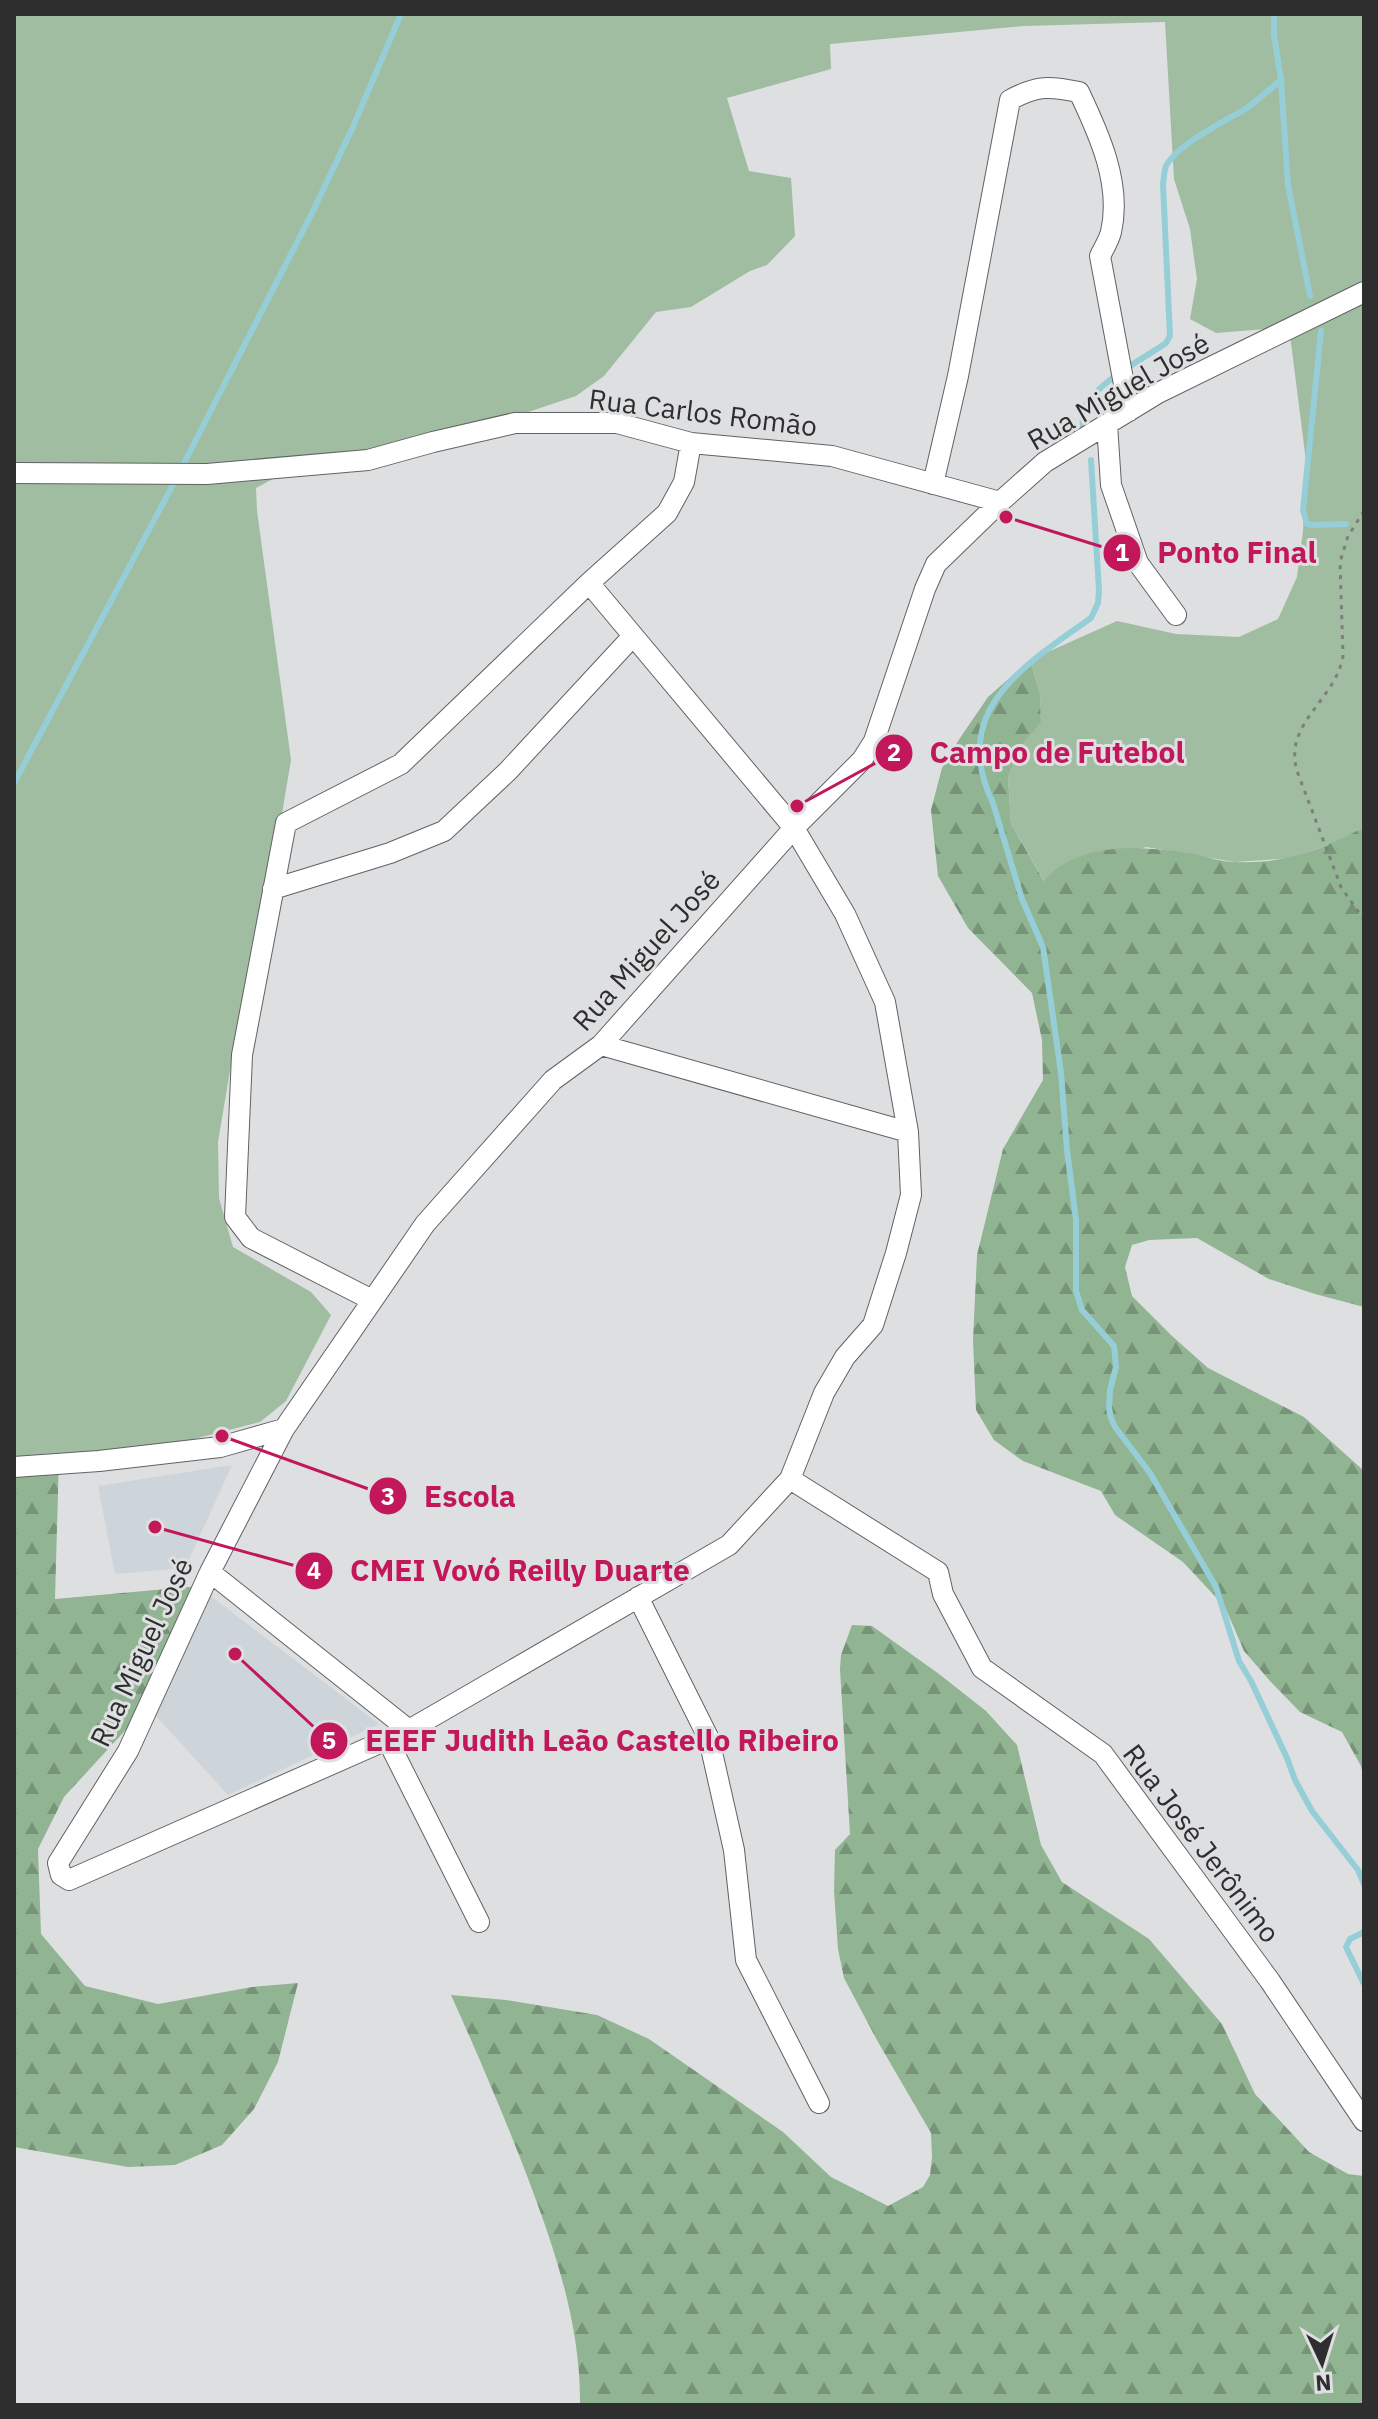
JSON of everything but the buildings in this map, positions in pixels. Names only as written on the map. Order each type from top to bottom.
[{"type":"street","points":[[933,484],[958,376],[1010,100],[1026,91],[1048,86],[1079,92],[1100,136],[1114,198],[1111,234],[1100,256],[1129,411]]},
{"type":"street","name":"Rua Miguel José","points":[[387,1739],[69,1880],[61,1875],[58,1863],[128,1751],[210,1572],[284,1429],[425,1224],[553,1080],[601,1045],[794,828],[862,760],[874,741],[936,564],[1045,462],[1172,386],[1364,292]]},
{"type":"street","name":"Rua Carlos Romão","points":[[14,473],[207,474],[368,460],[515,423],[617,423],[691,443],[832,456],[1000,502]]},
{"type":"street","points":[[1107,424],[1111,485],[1138,563],[1176,615]]},
{"type":"street","points":[[372,1300],[251,1238],[235,1217],[242,1055],[286,823],[401,764],[589,583],[667,513],[684,482],[691,443]]},
{"type":"street","points":[[479,1922],[387,1739],[409,1730],[729,1545],[790,1479],[824,1393],[845,1357],[873,1325],[911,1195],[908,1132],[885,1002],[845,914],[794,828],[589,583]]},
{"type":"street","points":[[273,889],[390,853],[444,831],[508,771],[633,636]]},
{"type":"street","points":[[601,1045],[908,1132]]},
{"type":"street","points":[[14,1467],[220,1447],[284,1429]]},
{"type":"street","name":"Rua José Jerônimo","points":[[790,1479],[938,1572],[943,1594],[982,1668],[1103,1754],[1261,1968],[1364,2121]]},
{"type":"street","points":[[210,1572],[409,1730]]},
{"type":"street","points":[[638,1597],[709,1739],[734,1850],[746,1960],[819,2103]]},
{"type":"path","points":[[1364,511],[1348,536],[1340,562],[1341,667],[1331,689],[1301,728],[1294,744],[1297,771],[1341,887],[1364,920]]},
{"type":"shaded area","points":[[232,1465],[185,1568],[115,1574],[98,1486]]},
{"type":"shaded area","points":[[208,1594],[379,1724],[228,1795],[155,1715]]},
{"type":"green space","points":[[14,14],[1364,14],[1364,827],[1293,858],[1235,862],[1146,847],[1045,882],[1011,824],[1008,777],[1021,746],[1041,721],[1040,694],[1030,660],[1117,621],[1176,634],[1239,637],[1278,619],[1297,577],[1303,531],[1306,461],[1289,327],[1216,333],[1190,319],[1197,279],[1190,229],[1174,179],[1165,22],[1024,26],[830,44],[831,69],[727,98],[749,171],[791,178],[795,236],[767,265],[750,271],[691,307],[656,312],[604,376],[576,396],[425,442],[306,461],[256,488],[291,760],[270,885],[241,1005],[218,1142],[219,1198],[233,1247],[311,1292],[331,1315],[286,1401],[260,1422],[163,1447],[14,1461]]},
{"type":"green space","points":[[1030,660],[1040,694],[1041,722],[1021,746],[1008,777],[1011,824],[1044,881],[1075,858],[1094,852],[1155,849],[1231,862],[1271,861],[1318,849],[1364,827],[1364,1307],[1269,1279],[1197,1238],[1149,1240],[1132,1245],[1125,1267],[1132,1296],[1208,1368],[1304,1417],[1364,1471],[1364,1780],[1361,1766],[1342,1732],[1300,1712],[1270,1681],[1244,1651],[1225,1607],[1183,1562],[1115,1515],[1101,1491],[1023,1461],[994,1440],[976,1410],[973,1340],[977,1255],[1003,1149],[1043,1080],[1042,1040],[1032,993],[968,928],[938,876],[931,810],[942,768],[960,738],[988,697]]},
{"type":"green space","points":[[59,1457],[55,1599],[211,1585],[132,1723],[64,1797],[38,1849],[41,1934],[85,1986],[158,2004],[252,1987],[298,1983],[278,2062],[254,2109],[222,2145],[175,2165],[128,2167],[14,2147],[14,1461]]},
{"type":"green space","points":[[852,1625],[872,1626],[986,1711],[1017,1745],[1041,1845],[1062,1882],[1149,1939],[1222,2024],[1255,2094],[1309,2152],[1348,2174],[1364,2176],[1364,2405],[580,2405],[576,2347],[557,2263],[520,2157],[451,1995],[506,2000],[597,2015],[649,2039],[783,2132],[831,2177],[888,2206],[923,2187],[930,2175],[931,2133],[844,1978],[838,1949],[835,1850],[850,1834],[840,1669],[841,1655]]},
{"type":"waterway","points":[[181,469],[312,213],[401,14]]},
{"type":"waterway","points":[[1274,14],[1288,185],[1310,296]]},
{"type":"waterway","points":[[1083,427],[1085,408],[1095,394],[1113,377],[1166,343],[1170,336],[1163,184],[1166,166],[1189,143],[1247,108],[1281,80]]},
{"type":"waterway","points":[[1321,331],[1303,510],[1307,524],[1346,524]]},
{"type":"waterway","points":[[1091,460],[1098,603],[1091,618],[1042,654],[1000,693],[987,716],[980,741],[982,770],[1022,899],[1043,947],[1061,1073],[1076,1220],[1076,1291],[1082,1310],[1114,1346],[1116,1367],[1109,1408],[1115,1427],[1150,1473],[1216,1587],[1239,1661],[1295,1780],[1312,1811],[1358,1870],[1364,1884]]},
{"type":"waterway","points":[[14,783],[176,479]]},
{"type":"waterway","points":[[1364,1932],[1350,1939],[1346,1947],[1364,1984]]},
{"type":"place","name":"Ponto Final","points":[[1006,517]]},
{"type":"place","name":"Campo de Futebol","points":[[797,806]]},
{"type":"place","name":"Escola","points":[[222,1436]]},
{"type":"place","name":"CMEI Vovó Reilly Duarte","points":[[155,1527]]},
{"type":"place","name":"EEEF Judith Leão Castello Ribeiro","points":[[235,1654]]}]
